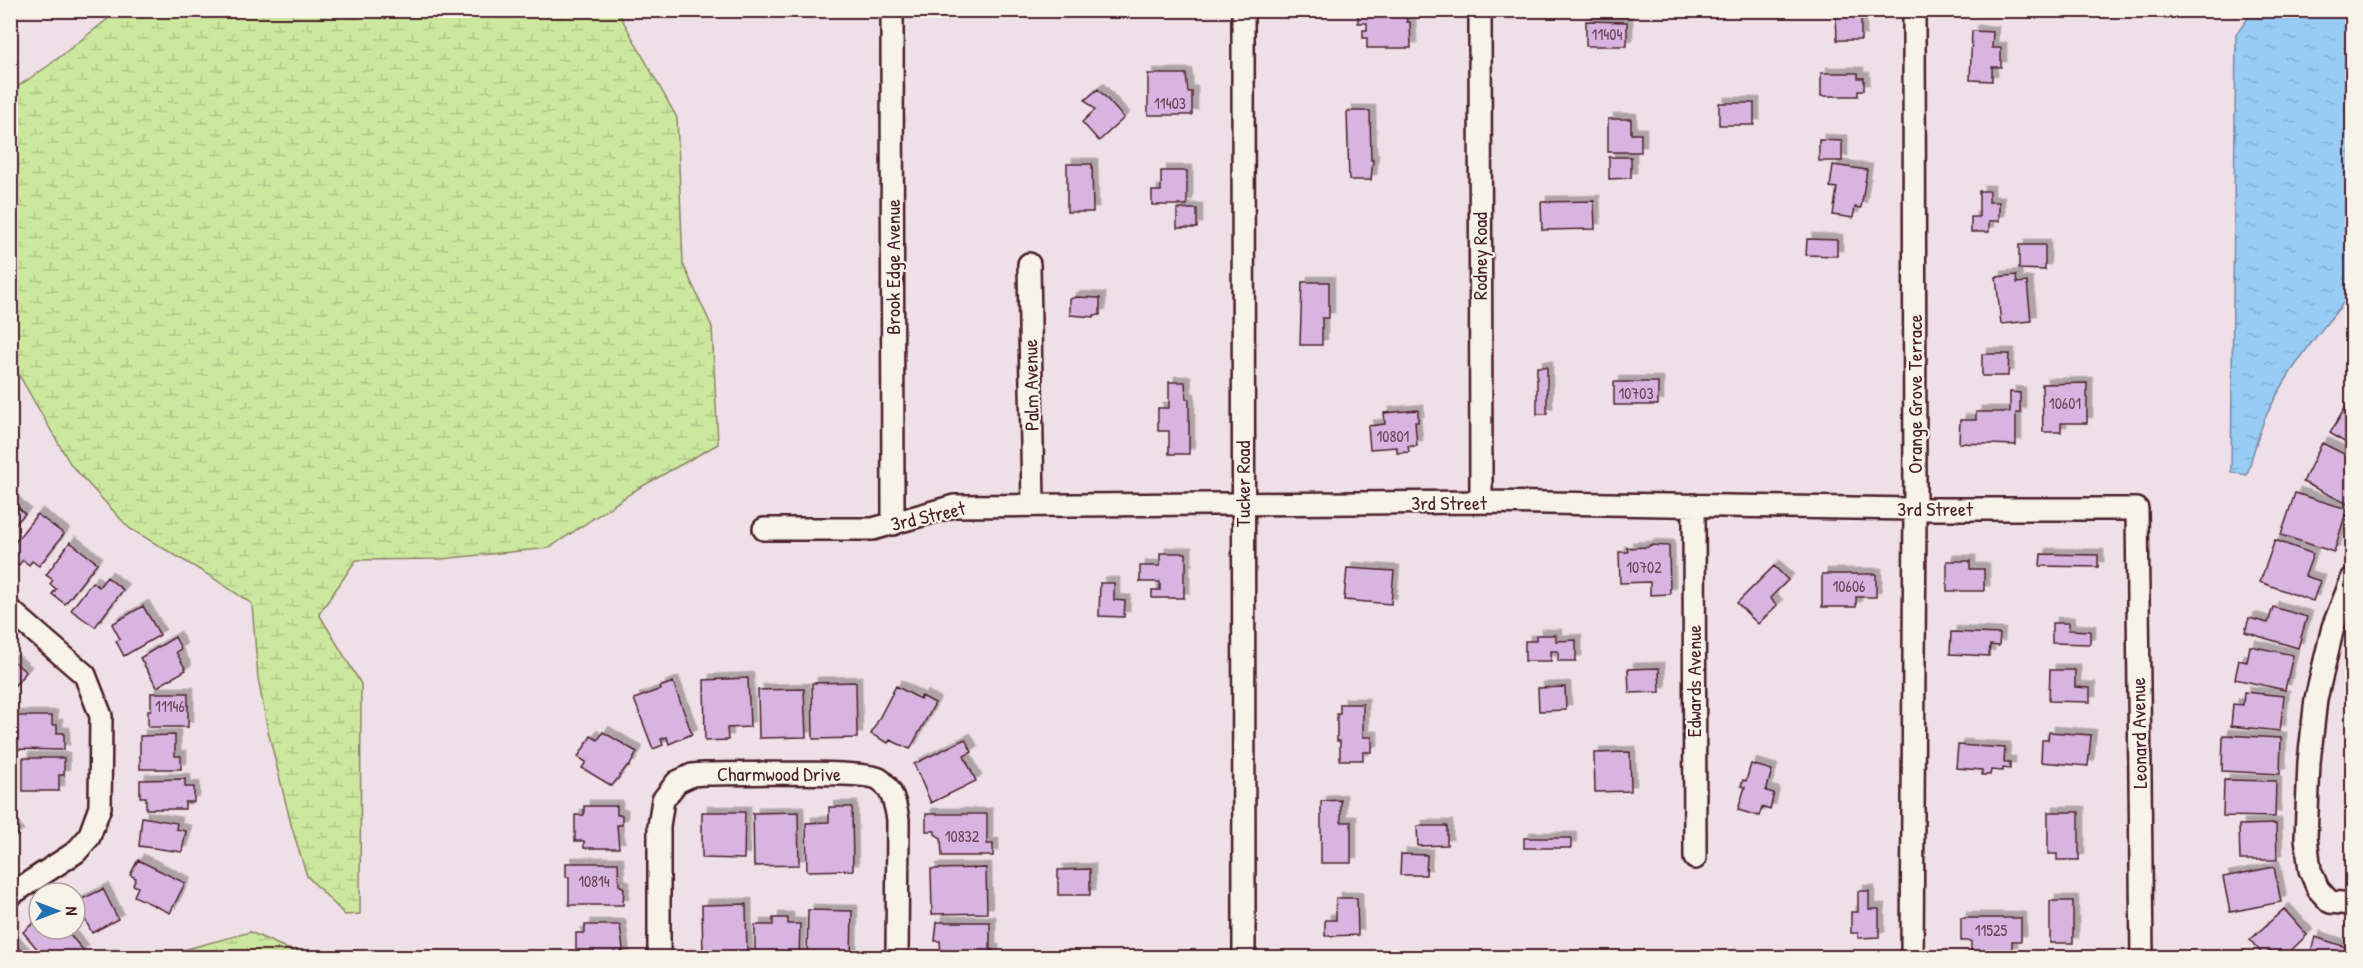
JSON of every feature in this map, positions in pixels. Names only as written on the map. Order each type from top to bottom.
[{"type":"street","name":"Brook Edge Avenue","points":[[892,10],[893,524]]},
{"type":"street","name":"Tucker Road","points":[[1243,10],[1244,957]]},
{"type":"street","name":"Rodney Road","points":[[1480,10],[1480,502]]},
{"type":"street","name":"Orange Grove Terrace","points":[[1912,957],[1915,509],[1914,10]]},
{"type":"street","name":"Palm Avenue","points":[[1029,264],[1032,505]]},
{"type":"street","name":"3rd Street","points":[[764,529],[873,529],[954,506],[1480,502],[1915,509],[2137,509]]},
{"type":"street","name":"Edwards Avenue","points":[[1694,505],[1695,858]]},
{"type":"street","name":"Leonard Avenue","points":[[2137,509],[2142,957]]},
{"type":"street","points":[[2352,579],[2333,627],[2316,699],[2309,762],[2306,838],[2310,870],[2318,889],[2330,902],[2352,904]]},
{"type":"street","points":[[10,610],[85,675],[101,716],[101,727],[100,807],[89,837],[76,852],[10,895]]},
{"type":"street","name":"Charmwood Drive","points":[[659,957],[658,826],[663,800],[677,782],[692,775],[716,774],[852,775],[879,779],[889,791],[895,804],[898,820],[897,957]]},
{"type":"green space","points":[[617,10],[677,118],[683,264],[712,327],[718,444],[639,488],[549,548],[441,559],[356,560],[319,614],[361,684],[360,914],[345,915],[307,876],[292,828],[268,731],[258,678],[252,604],[129,528],[71,465],[11,361],[11,91],[48,66],[118,11]]},
{"type":"green space","points":[[250,932],[306,957],[157,957]]},
{"type":"water","points":[[2254,11],[2352,11],[2352,293],[2306,350],[2275,398],[2261,429],[2247,475],[2231,472],[2236,34]]},
{"type":"building","points":[[1358,10],[1406,10],[1407,22],[1410,22],[1411,48],[1367,48],[1367,38],[1363,38],[1363,30],[1367,30],[1367,23],[1358,23]]},
{"type":"building","points":[[1827,10],[1861,10],[1861,40],[1837,40],[1836,14],[1827,14]]},
{"type":"building","points":[[1586,21],[1627,22],[1627,46],[1586,46]]},
{"type":"building","points":[[1972,31],[1993,32],[1992,48],[2001,48],[2001,67],[1992,67],[1992,81],[1970,80]]},
{"type":"building","points":[[1821,73],[1858,73],[1858,78],[1864,78],[1864,90],[1858,90],[1858,96],[1821,96]]},
{"type":"building","points":[[1148,74],[1186,74],[1188,92],[1192,92],[1192,115],[1148,115]]},
{"type":"building","points":[[1098,89],[1124,118],[1099,141],[1082,122],[1095,110],[1085,100]]},
{"type":"building","points":[[1719,103],[1754,103],[1754,125],[1719,125]]},
{"type":"building","points":[[1347,111],[1370,111],[1371,160],[1373,160],[1371,180],[1349,180]]},
{"type":"building","points":[[1608,119],[1631,119],[1631,134],[1641,134],[1641,152],[1608,152]]},
{"type":"building","points":[[1819,140],[1842,141],[1842,161],[1819,161]]},
{"type":"building","points":[[1609,157],[1631,157],[1631,178],[1609,179]]},
{"type":"building","points":[[1067,164],[1092,164],[1093,212],[1067,212]]},
{"type":"building","points":[[1833,165],[1867,170],[1861,208],[1855,207],[1853,218],[1833,215],[1837,188],[1830,187]]},
{"type":"building","points":[[1161,171],[1187,171],[1187,205],[1152,205],[1152,191],[1161,191]]},
{"type":"building","points":[[1979,191],[1989,191],[1989,202],[1999,202],[1999,221],[1989,221],[1989,232],[1971,232],[1971,217],[1979,217]]},
{"type":"building","points":[[1594,201],[1595,229],[1542,230],[1541,202]]},
{"type":"building","points":[[1177,209],[1197,209],[1197,228],[1177,228]]},
{"type":"building","points":[[1807,239],[1837,240],[1837,256],[1806,255]]},
{"type":"building","points":[[2019,245],[2045,245],[2045,270],[2019,269]]},
{"type":"building","points":[[2016,275],[2017,283],[2027,282],[2031,321],[2001,324],[1996,277]]},
{"type":"building","points":[[1302,282],[1329,282],[1329,318],[1322,318],[1322,345],[1300,345]]},
{"type":"building","points":[[1100,298],[1100,315],[1094,315],[1094,317],[1070,315],[1070,299]]},
{"type":"building","points":[[1982,354],[2009,354],[2008,376],[1982,376]]},
{"type":"building","points":[[1537,367],[1547,367],[1547,414],[1537,414]]},
{"type":"building","points":[[1169,382],[1185,382],[1186,399],[1189,399],[1189,454],[1169,454],[1169,431],[1158,431],[1158,408],[1169,408]]},
{"type":"building","points":[[1614,382],[1658,382],[1658,405],[1614,405]]},
{"type":"building","points":[[2087,383],[2087,423],[2061,423],[2061,432],[2043,432],[2042,384]]},
{"type":"building","points":[[2010,392],[2020,393],[2020,413],[2016,413],[2016,445],[1959,443],[1960,420],[1976,420],[1976,412],[2010,412]]},
{"type":"building","points":[[2352,397],[2352,447],[2330,433]]},
{"type":"building","points":[[1418,410],[1418,422],[1415,422],[1417,446],[1408,446],[1409,452],[1397,453],[1397,447],[1370,449],[1368,426],[1385,424],[1384,413]]},
{"type":"building","points":[[2322,443],[2352,458],[2352,506],[2303,482]]},
{"type":"building","points":[[2295,493],[2347,509],[2334,552],[2281,535]]},
{"type":"building","points":[[10,499],[25,514],[10,529]]},
{"type":"building","points":[[37,514],[64,534],[39,566],[32,561],[29,565],[23,560],[18,566],[10,560],[10,549]]},
{"type":"building","points":[[2275,540],[2313,554],[2305,576],[2320,581],[2313,601],[2260,582]]},
{"type":"building","points":[[70,542],[97,563],[65,604],[52,594],[56,589],[50,584],[53,580],[46,575]]},
{"type":"building","points":[[1650,545],[1669,546],[1670,594],[1650,595],[1650,582],[1620,583],[1619,552],[1628,552],[1627,548]]},
{"type":"building","points":[[1160,553],[1186,553],[1184,598],[1152,598],[1152,590],[1160,590],[1160,582],[1140,582],[1140,566],[1160,566]]},
{"type":"building","points":[[2041,554],[2098,555],[2098,567],[2040,566]]},
{"type":"building","points":[[1947,561],[1970,561],[1970,569],[1984,569],[1984,591],[1947,591]]},
{"type":"building","points":[[1774,566],[1788,580],[1770,598],[1777,605],[1758,624],[1737,603]]},
{"type":"building","points":[[1347,568],[1394,571],[1391,604],[1344,600]]},
{"type":"building","points":[[1822,574],[1876,574],[1876,597],[1856,597],[1856,607],[1822,607]]},
{"type":"building","points":[[107,577],[123,590],[95,627],[71,610],[92,582],[99,587]]},
{"type":"building","points":[[1100,583],[1114,583],[1114,600],[1125,601],[1124,617],[1099,616]]},
{"type":"building","points":[[143,606],[160,635],[124,656],[116,641],[120,639],[112,624]]},
{"type":"building","points":[[2273,607],[2307,617],[2298,648],[2245,632],[2249,618],[2268,623]]},
{"type":"building","points":[[2052,623],[2069,623],[2069,630],[2090,631],[2090,644],[2052,643]]},
{"type":"building","points":[[1951,632],[2000,634],[1999,646],[1990,645],[1989,656],[1950,654]]},
{"type":"building","points":[[1536,635],[1556,635],[1556,641],[1576,640],[1576,661],[1558,661],[1558,651],[1551,651],[1551,661],[1525,661],[1525,641],[1536,641]]},
{"type":"building","points":[[175,637],[181,649],[176,652],[186,670],[157,687],[140,658]]},
{"type":"building","points":[[2250,646],[2293,655],[2285,690],[2235,679],[2239,660],[2247,662]]},
{"type":"building","points":[[10,661],[26,672],[10,691]]},
{"type":"building","points":[[1659,668],[1660,692],[1629,693],[1628,669]]},
{"type":"building","points":[[2050,670],[2075,670],[2075,687],[2090,688],[2090,702],[2049,701]]},
{"type":"building","points":[[748,678],[750,727],[727,728],[728,740],[705,741],[704,680]]},
{"type":"building","points":[[673,682],[692,734],[669,744],[667,737],[661,739],[663,745],[653,749],[634,699]]},
{"type":"building","points":[[856,682],[857,738],[813,739],[812,683]]},
{"type":"building","points":[[896,686],[920,699],[922,696],[935,703],[910,749],[890,740],[888,743],[871,734]]},
{"type":"building","points":[[1565,687],[1566,710],[1539,711],[1538,688]]},
{"type":"building","points":[[804,689],[806,737],[759,738],[758,690]]},
{"type":"building","points":[[2244,692],[2284,696],[2280,731],[2231,726],[2233,704],[2243,705]]},
{"type":"building","points":[[151,693],[188,693],[188,727],[148,727]]},
{"type":"building","points":[[1340,704],[1363,704],[1363,737],[1372,737],[1372,752],[1363,752],[1363,760],[1340,760],[1337,714],[1340,714]]},
{"type":"building","points":[[11,716],[52,716],[52,725],[57,725],[57,733],[64,733],[64,750],[11,749]]},
{"type":"building","points":[[603,732],[637,752],[629,767],[627,766],[612,786],[582,768],[586,762],[578,757],[591,736],[598,740]]},
{"type":"building","points":[[2049,732],[2091,735],[2088,766],[2041,762],[2042,740],[2048,740]]},
{"type":"building","points":[[175,735],[175,756],[181,756],[181,769],[140,769],[140,736]]},
{"type":"building","points":[[2223,735],[2281,738],[2280,774],[2222,771]]},
{"type":"building","points":[[965,739],[972,752],[964,756],[976,781],[931,803],[914,764]]},
{"type":"building","points":[[1958,745],[2005,748],[2004,762],[2010,762],[2010,769],[1991,770],[1990,775],[1982,775],[1982,770],[1956,768]]},
{"type":"building","points":[[1630,752],[1631,791],[1595,792],[1594,753]]},
{"type":"building","points":[[23,758],[64,758],[64,775],[59,775],[59,791],[23,791]]},
{"type":"building","points":[[1751,764],[1772,770],[1766,791],[1774,793],[1770,810],[1762,807],[1759,816],[1738,810],[1745,787],[1741,786],[1743,780],[1746,781]]},
{"type":"building","points":[[185,779],[185,787],[194,787],[194,802],[185,802],[185,809],[146,809],[146,797],[140,797],[140,780]]},
{"type":"building","points":[[2224,780],[2276,781],[2275,817],[2223,816]]},
{"type":"building","points":[[1341,800],[1341,822],[1351,822],[1351,863],[1321,863],[1321,801]]},
{"type":"building","points":[[584,806],[617,806],[617,815],[622,815],[622,825],[617,825],[619,848],[584,848],[584,841],[575,841],[575,815],[584,815]]},
{"type":"building","points":[[829,807],[852,807],[853,870],[807,871],[806,823],[829,822]]},
{"type":"building","points":[[702,812],[745,812],[744,859],[702,858]]},
{"type":"building","points":[[798,812],[799,865],[754,866],[753,813]]},
{"type":"building","points":[[2048,812],[2079,812],[2079,860],[2057,860],[2057,854],[2048,854]]},
{"type":"building","points":[[926,814],[987,814],[987,844],[993,844],[993,856],[942,856],[941,838],[935,834],[935,831],[926,831]]},
{"type":"building","points":[[142,817],[177,823],[176,829],[186,831],[182,852],[139,846]]},
{"type":"building","points":[[10,824],[18,835],[10,840]]},
{"type":"building","points":[[2276,824],[2277,860],[2240,860],[2239,825]]},
{"type":"building","points":[[1417,826],[1447,826],[1447,845],[1418,846]]},
{"type":"building","points":[[1524,838],[1571,838],[1571,848],[1524,848]]},
{"type":"building","points":[[1401,854],[1427,855],[1426,875],[1400,875]]},
{"type":"building","points":[[138,860],[185,883],[170,913],[134,896],[138,887],[133,885],[136,878],[130,875]]},
{"type":"building","points":[[566,863],[618,863],[619,885],[624,888],[623,905],[569,905],[569,877],[566,877]]},
{"type":"building","points":[[2274,867],[2281,902],[2230,912],[2223,877]]},
{"type":"building","points":[[986,868],[987,913],[932,914],[931,869]]},
{"type":"building","points":[[1090,869],[1090,895],[1058,895],[1058,870]]},
{"type":"building","points":[[103,889],[118,919],[92,933],[87,923],[87,897]]},
{"type":"building","points":[[1858,891],[1869,891],[1869,909],[1879,909],[1879,937],[1858,938],[1858,933],[1851,933],[1851,912],[1858,912]]},
{"type":"building","points":[[1336,898],[1357,898],[1358,935],[1325,936],[1325,920],[1336,920]]},
{"type":"building","points":[[2050,901],[2073,901],[2073,943],[2050,943]]},
{"type":"building","points":[[746,904],[747,958],[703,958],[702,905]]},
{"type":"building","points":[[2284,909],[2307,935],[2283,958],[2276,958],[2270,950],[2264,956],[2250,940]]},
{"type":"building","points":[[808,910],[852,911],[851,958],[807,958]]},
{"type":"building","points":[[773,918],[788,918],[788,924],[800,924],[799,958],[755,958],[755,925],[773,925]]},
{"type":"building","points":[[1961,918],[2021,918],[2021,941],[2012,941],[2012,952],[1971,952],[1971,941],[1961,941]]},
{"type":"building","points":[[937,922],[990,922],[990,950],[993,950],[993,958],[941,958],[940,941],[935,941]]},
{"type":"building","points":[[585,925],[620,925],[624,957],[576,958],[576,933],[585,933]]},
{"type":"building","points":[[2315,937],[2349,948],[2346,958],[2309,958]]},
{"type":"building","points":[[31,941],[75,941],[83,950],[75,958],[45,958]]},
{"type":"building","points":[[14,943],[28,958],[10,958],[10,946]]}]
